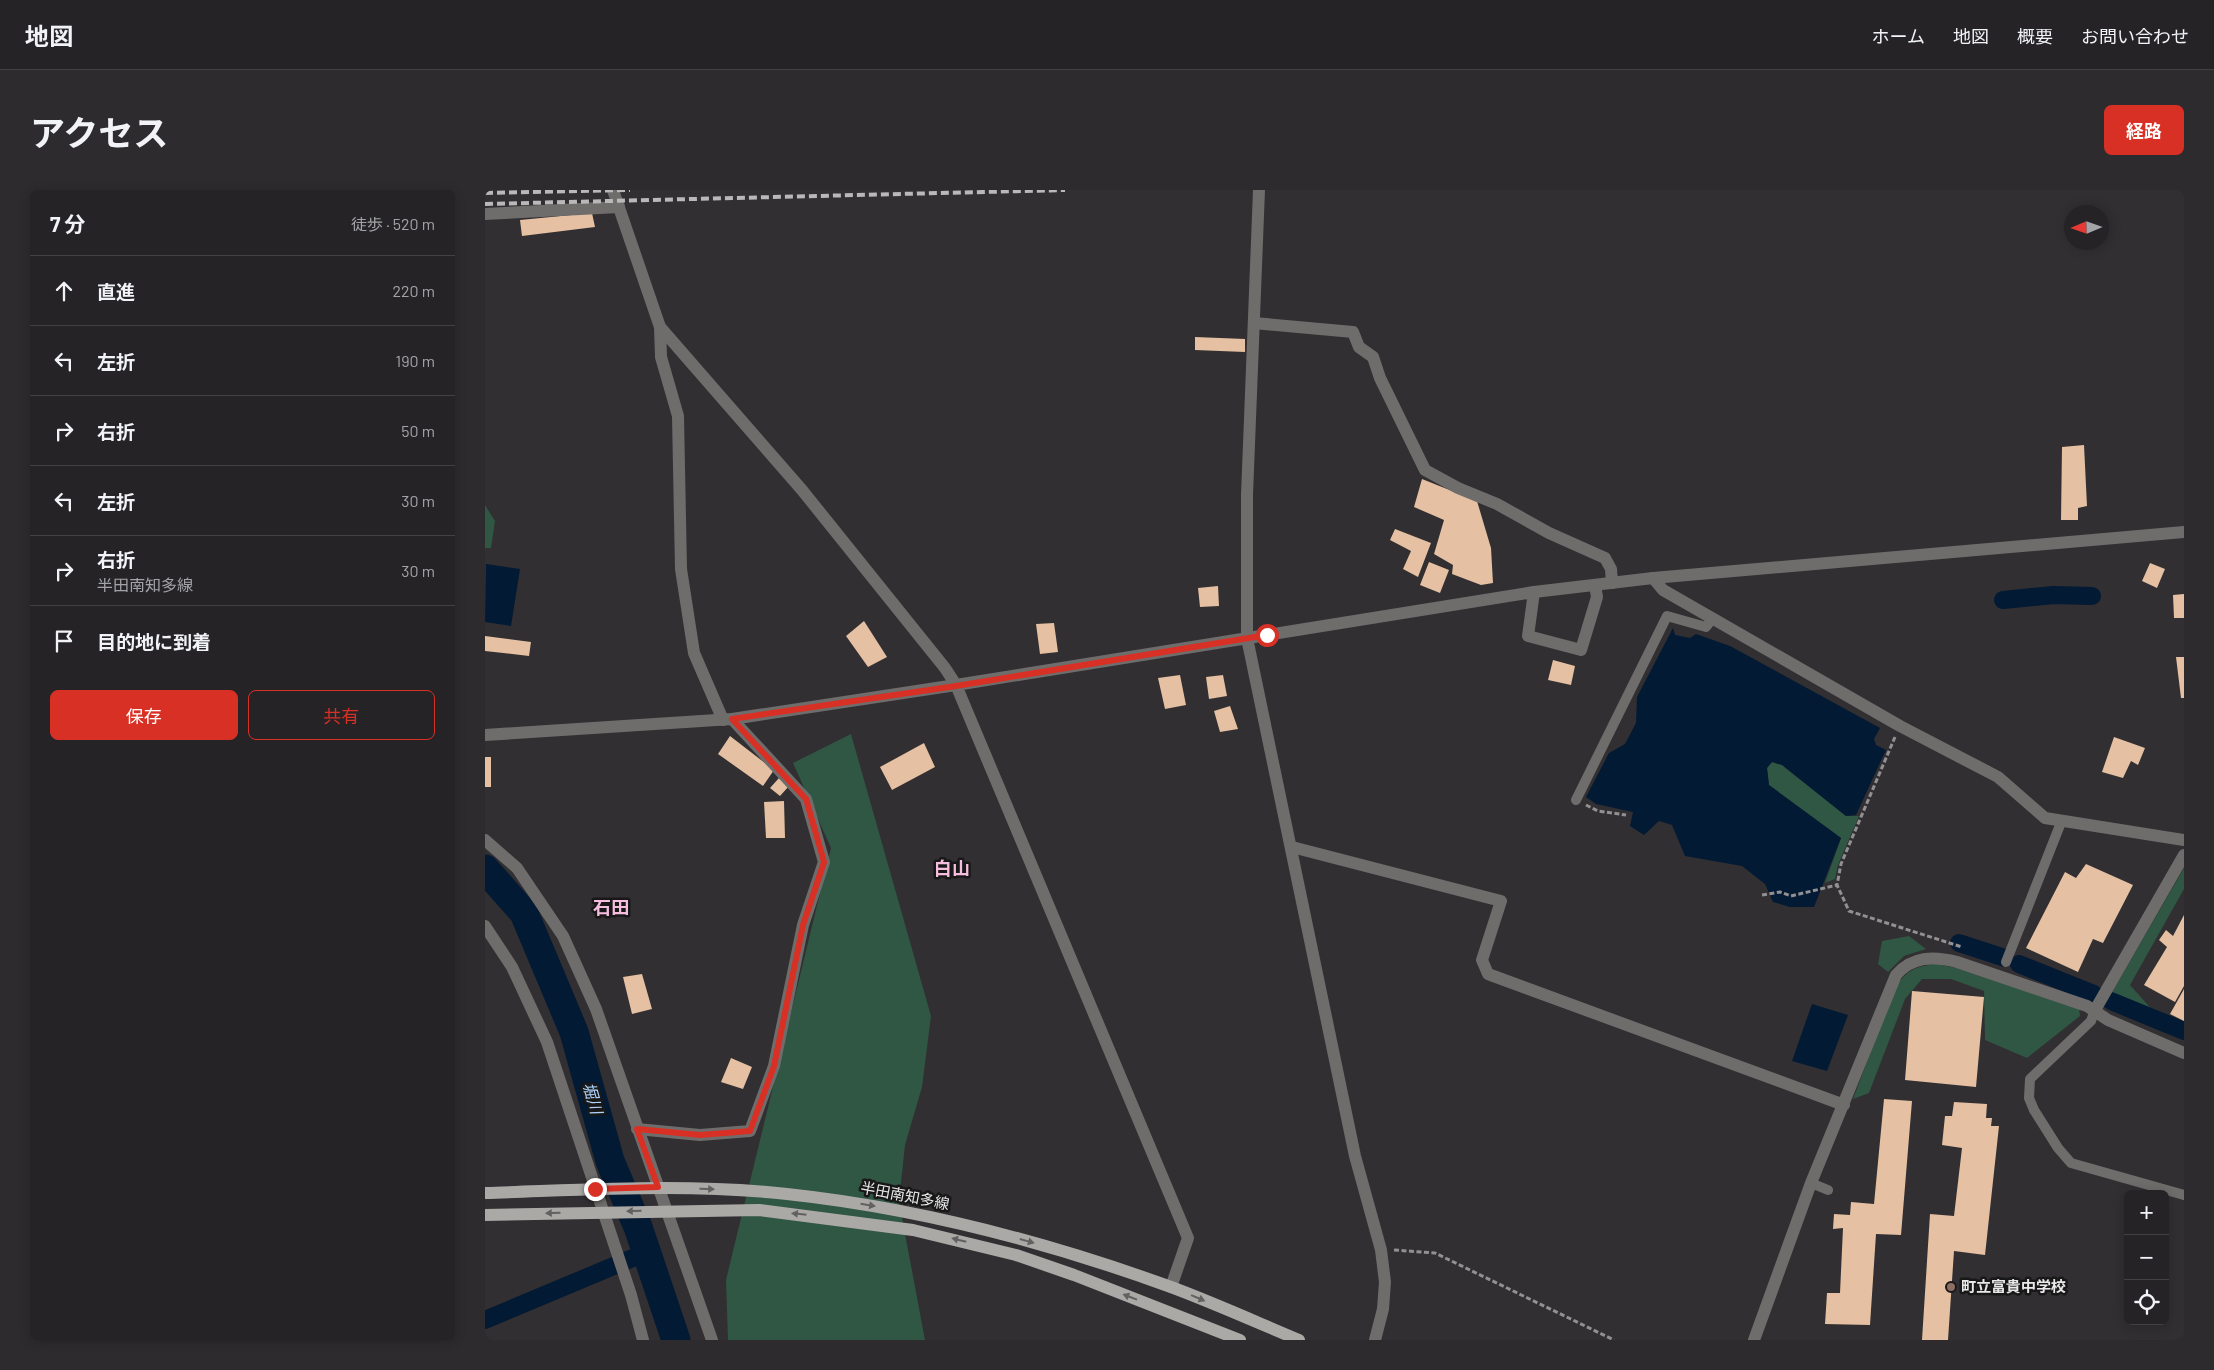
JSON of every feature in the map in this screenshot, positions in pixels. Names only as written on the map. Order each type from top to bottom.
[{"type":"main road","name":"半田南知多線","points":[[485,1193],[658,1187],[788,1194],[893,1209],[1024,1240],[1171,1287],[1299,1340]]},
{"type":"main road","name":"半田南知多線","points":[[485,1215],[667,1210],[759,1210],[867,1222],[931,1234],[1016,1255],[1074,1275],[1240,1340]]},
{"type":"street","points":[[613,190],[660,327],[661,357],[678,416],[681,569],[694,653],[728,719],[806,799],[824,862],[803,925],[774,1066],[750,1131],[700,1135],[637,1129]]},
{"type":"street","points":[[1259,190],[1247,495],[1247,638],[1355,1156],[1381,1250],[1385,1282],[1383,1309],[1375,1340]]},
{"type":"street","points":[[485,214],[619,207]]},
{"type":"street","points":[[1255,323],[1353,332],[1359,347],[1373,357],[1380,378],[1425,470],[1458,488],[1497,504],[1549,533],[1605,558],[1611,569],[1612,583]]},
{"type":"street","points":[[660,327],[802,490],[945,668],[956,686],[1188,1238],[1171,1287]]},
{"type":"street","points":[[485,735],[728,719],[956,686],[1534,592],[1653,578],[2184,532]]},
{"type":"street","points":[[1653,578],[1663,590],[1900,726],[1998,777],[2045,818],[2184,840]]},
{"type":"street","points":[[1534,592],[1528,636],[1581,650],[1597,597],[1595,585]]},
{"type":"street","points":[[485,840],[517,868],[563,936],[596,1009],[711,1340]]},
{"type":"street","points":[[1292,847],[1501,901],[1483,960],[1488,974],[1844,1105]]},
{"type":"street","points":[[2095,1010],[2184,855]]},
{"type":"street","points":[[485,926],[512,967],[547,1042],[631,1295],[643,1340]]},
{"type":"street","points":[[1754,1340],[1811,1183],[1895,975],[1904,966],[1916,960],[1942,958],[1957,962],[2095,1010],[2108,1020],[2184,1053]]},
{"type":"lane","points":[[1576,800],[1667,616],[1706,627],[1713,618]]},
{"type":"lane","points":[[2005,962],[2062,820]]},
{"type":"lane","points":[[2095,1010],[2091,1021],[2030,1079],[2029,1098],[2034,1110],[2058,1148],[2071,1164],[2184,1195]]},
{"type":"lane","points":[[1811,1183],[1828,1190]]},
{"type":"path","points":[[1900,726],[1841,864],[1837,886],[1849,911],[1971,950]]},
{"type":"path","points":[[1576,800],[1598,811],[1626,815]]},
{"type":"path","points":[[1762,895],[1780,892],[1791,896],[1837,886]]},
{"type":"path","points":[[1381,1250],[1435,1253],[1614,1340]]},
{"type":"green space","points":[[485,505],[495,521],[491,548],[485,548]]},
{"type":"green space","points":[[851,734],[931,1016],[922,1087],[905,1145],[899,1202],[925,1340],[728,1340],[726,1280],[831,848],[793,763]]},
{"type":"green space","points":[[1772,762],[1782,765],[1846,816],[1859,816],[1838,865],[1835,879],[1825,883],[1841,838],[1769,785],[1767,768]]},
{"type":"green space","points":[[2184,868],[2184,889],[2130,985],[2155,1013],[2111,994]]},
{"type":"green space","points":[[1909,936],[1926,949],[1904,956],[1888,972],[1878,964],[1882,941]]},
{"type":"green space","points":[[1936,964],[1956,968],[2079,1009],[2080,1016],[2027,1058],[1985,1040],[1984,991],[1951,979],[1922,979],[1905,999],[1869,1093],[1853,1099],[1894,990],[1911,971],[1916,968]]},
{"type":"water","points":[[486,564],[520,569],[511,626],[485,622]]},
{"type":"water","points":[[1673,628],[1675,635],[1690,638],[1696,634],[1730,646],[1880,728],[1874,739],[1876,745],[1886,750],[1856,815],[1846,816],[1782,765],[1772,762],[1767,768],[1769,785],[1841,838],[1814,907],[1790,907],[1773,902],[1765,884],[1742,866],[1685,856],[1672,825],[1659,821],[1644,835],[1630,826],[1633,812],[1596,804],[1586,797],[1609,753],[1625,744],[1636,723],[1637,697]]},
{"type":"water","points":[[1812,1004],[1848,1015],[1827,1071],[1792,1061]]},
{"type":"building","points":[[592,213],[595,227],[522,236],[520,220]]},
{"type":"building","points":[[1195,337],[1245,339],[1245,352],[1195,350]]},
{"type":"building","points":[[2084,445],[2087,506],[2078,508],[2078,520],[2061,520],[2062,447]]},
{"type":"building","points":[[1422,479],[1477,501],[1491,548],[1493,583],[1481,585],[1452,574],[1453,565],[1434,554],[1444,520],[1414,507]]},
{"type":"building","points":[[1395,529],[1431,543],[1418,577],[1403,569],[1411,551],[1390,540]]},
{"type":"building","points":[[1429,562],[1449,570],[1440,593],[1420,585]]},
{"type":"building","points":[[2150,563],[2165,569],[2157,588],[2142,581]]},
{"type":"building","points":[[1218,586],[1219,606],[1200,607],[1198,588]]},
{"type":"building","points":[[2184,594],[2184,618],[2174,618],[2173,595]]},
{"type":"building","points":[[864,621],[887,657],[868,667],[846,636]]},
{"type":"building","points":[[1054,623],[1058,652],[1040,654],[1036,624]]},
{"type":"building","points":[[485,636],[531,642],[529,656],[485,651]]},
{"type":"building","points":[[2176,657],[2184,657],[2184,698],[2181,698]]},
{"type":"building","points":[[1553,660],[1575,666],[1571,685],[1548,680]]},
{"type":"building","points":[[1180,675],[1186,705],[1165,709],[1158,678]]},
{"type":"building","points":[[1223,675],[1227,696],[1209,699],[1206,677]]},
{"type":"building","points":[[1230,706],[1238,729],[1220,732],[1214,711]]},
{"type":"building","points":[[730,736],[774,770],[763,786],[718,754]]},
{"type":"building","points":[[2114,737],[2145,748],[2138,765],[2131,761],[2123,778],[2102,772]]},
{"type":"building","points":[[924,743],[935,767],[892,790],[880,767]]},
{"type":"building","points":[[485,757],[491,757],[491,787],[485,787]]},
{"type":"building","points":[[779,778],[789,786],[780,796],[770,788]]},
{"type":"building","points":[[784,801],[785,838],[766,838],[764,802]]},
{"type":"building","points":[[2086,864],[2133,885],[2103,943],[2093,939],[2078,972],[2026,948],[2065,872],[2076,878]]},
{"type":"building","points":[[2184,915],[2184,986],[2175,1002],[2144,985],[2167,947],[2159,940],[2166,930],[2173,936]]},
{"type":"building","points":[[642,974],[652,1009],[632,1014],[623,977]]},
{"type":"building","points":[[2184,989],[2184,1021],[2170,1014]]},
{"type":"building","points":[[1912,991],[1984,997],[1976,1087],[1905,1080]]},
{"type":"building","points":[[731,1058],[752,1067],[743,1089],[721,1082]]},
{"type":"building","points":[[1884,1099],[1912,1101],[1901,1235],[1876,1234],[1870,1325],[1825,1324],[1827,1293],[1840,1293],[1843,1228],[1833,1229],[1834,1214],[1850,1215],[1851,1202],[1874,1204]]},
{"type":"building","points":[[1954,1102],[1987,1104],[1986,1118],[1992,1118],[1991,1126],[1999,1126],[1985,1255],[1954,1251],[1948,1340],[1922,1340],[1930,1214],[1954,1216],[1962,1148],[1942,1145],[1945,1116],[1952,1116]]},
{"type":"waterway","points":[[2003,600],[2053,595],[2092,596]]},
{"type":"waterway","name":"堀川","points":[[485,869],[524,913],[574,1032],[610,1161],[638,1227],[676,1340]]},
{"type":"waterway","points":[[1959,943],[2005,958]]},
{"type":"waterway","points":[[2019,964],[2094,994]]},
{"type":"waterway","points":[[2111,1001],[2184,1031]]},
{"type":"waterway","points":[[485,1320],[647,1252]]},
{"type":"railway","points":[[485,193],[630,190]]},
{"type":"railway","points":[[485,204],[1065,190]]},
{"type":"place","name":"町立富貴中学校","points":[[1951,1287]]},
{"type":"district","name":"白山","points":[[952,869]]},
{"type":"district","name":"石田","points":[[611,908]]},
{"type":"route","points":[[595,1189],[658,1187],[637,1129],[700,1135],[750,1131],[774,1066],[803,925],[824,862],[806,799],[732,719],[956,686],[1267,635]]}]
